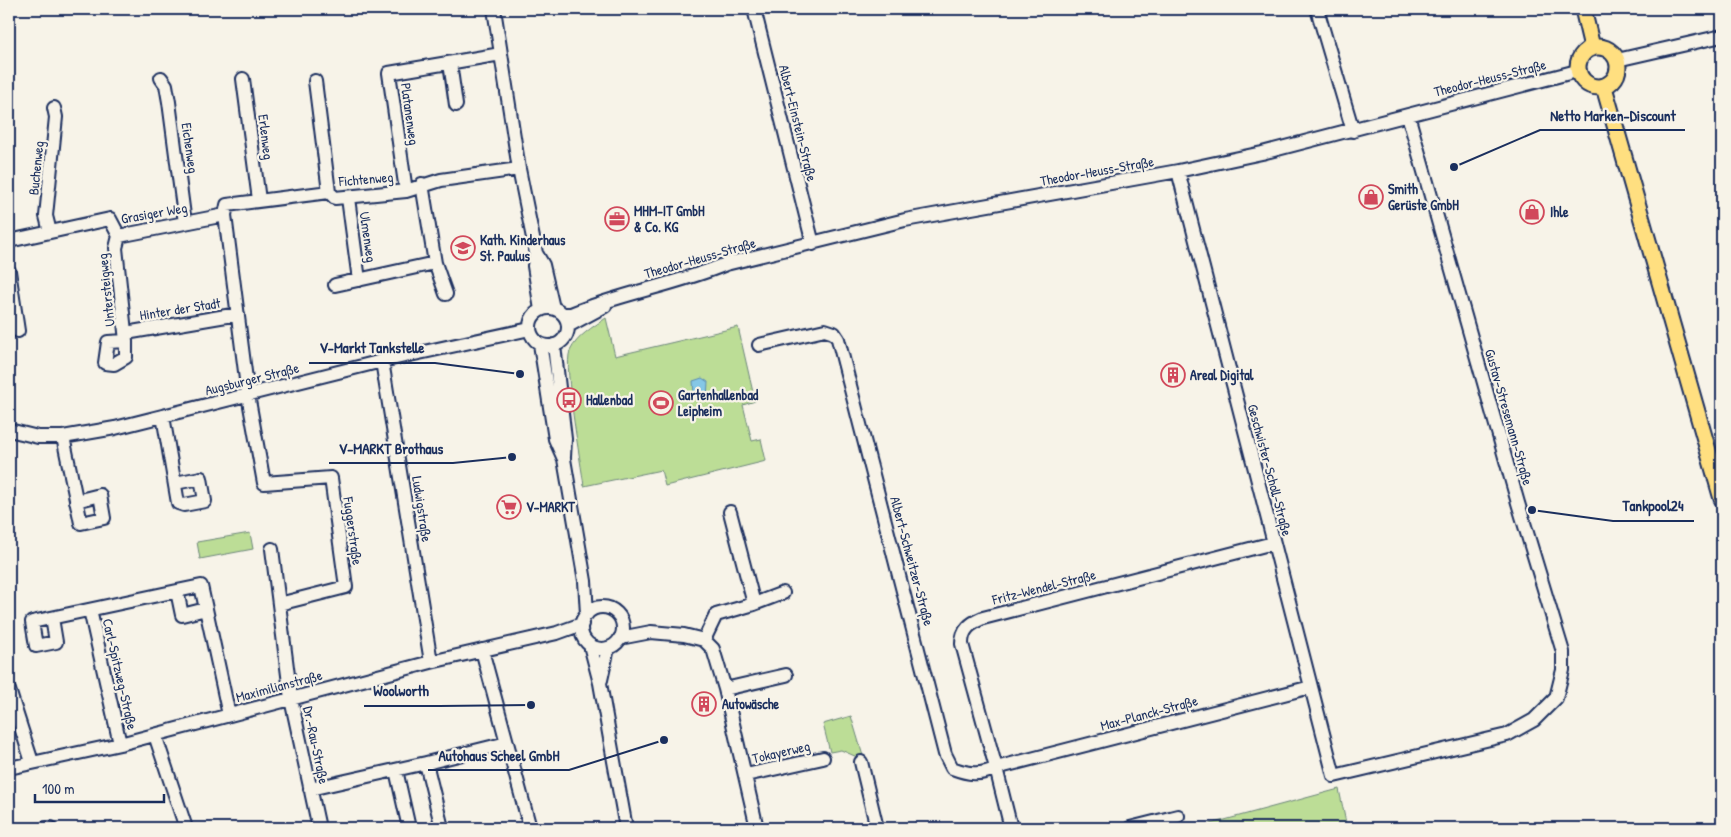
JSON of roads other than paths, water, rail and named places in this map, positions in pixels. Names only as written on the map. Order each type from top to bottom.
[{"type":"main road","points":[[1583,9],[1592,48]]},
{"type":"main road","points":[[1592,48],[1607,49],[1617,60],[1616,76],[1604,87],[1590,87],[1584,83],[1578,72],[1580,57],[1592,48]]},
{"type":"main road","points":[[1604,87],[1722,499]]},
{"type":"street","points":[[494,9],[519,169],[536,253],[543,265],[556,315],[565,338],[554,345],[540,344],[533,338],[530,329],[533,317],[556,315]]},
{"type":"street","name":"Albert-Einstein-Straße","points":[[754,9],[813,244]]},
{"type":"street","points":[[1317,9],[1352,131]]},
{"type":"street","points":[[1617,60],[1722,36]]},
{"type":"street","name":"Platanenweg","points":[[406,190],[389,73],[501,54]]},
{"type":"street","points":[[450,63],[456,105]]},
{"type":"street","name":"Theodor-Heuss-Straße","points":[[556,315],[571,314],[621,296],[709,272],[726,264],[905,220],[1178,171],[1352,131],[1578,72]]},
{"type":"street","name":"Eichenweg","points":[[161,78],[166,85],[168,93],[185,223]]},
{"type":"street","name":"Erlenweg","points":[[243,79],[259,200]]},
{"type":"street","points":[[315,81],[329,192]]},
{"type":"street","name":"Buchenweg","points":[[50,232],[46,216],[56,117],[54,108]]},
{"type":"street","name":"Gustav-Stresemann-Straße","points":[[1334,776],[1507,735],[1534,720],[1556,698],[1563,670],[1563,652],[1518,503],[1408,115]]},
{"type":"street","name":"Fichtenweg","points":[[225,215],[227,205],[329,192],[334,198],[348,198],[406,190],[422,184],[519,169]]},
{"type":"street","name":"Geschwister-Scholl-Straße","points":[[1178,171],[1334,776]]},
{"type":"street","points":[[422,184],[435,263],[446,294]]},
{"type":"street","name":"Ulmenweg","points":[[348,198],[359,280]]},
{"type":"street","name":"Grasiger Weg","points":[[9,241],[110,219],[119,236],[225,215]]},
{"type":"street","name":"Hinter der Stadt","points":[[225,215],[248,395]]},
{"type":"street","name":"Untersteigweg","points":[[119,236],[116,248],[126,337]]},
{"type":"street","points":[[335,285],[435,263]]},
{"type":"street","points":[[9,271],[18,331]]},
{"type":"street","name":"Hinter der Stadt","points":[[126,337],[238,314]]},
{"type":"street","name":"Augsburger Straße","points":[[9,430],[38,437],[63,437],[115,428],[382,361],[530,329]]},
{"type":"street","name":"Albert-Schweitzer-Straße","points":[[759,345],[825,330],[834,333],[838,339],[945,754],[952,768],[964,773],[984,774],[996,768]]},
{"type":"street","points":[[540,344],[555,439],[564,459]]},
{"type":"street","points":[[554,345],[565,439],[564,459],[585,581],[584,624],[600,683],[626,828]]},
{"type":"street","name":"Ludwigstraße","points":[[382,361],[431,662]]},
{"type":"street","name":"Fuggerstraße","points":[[248,395],[264,483],[330,478],[346,587],[279,604]]},
{"type":"street","points":[[163,416],[175,483]]},
{"type":"street","points":[[63,437],[76,501]]},
{"type":"street","points":[[730,512],[754,604]]},
{"type":"street","name":"Fritz-Wendel-Straße","points":[[996,768],[962,644],[965,630],[973,622],[1273,543]]},
{"type":"street","name":"Dr.-Rau-Straße","points":[[272,549],[291,699],[319,828]]},
{"type":"street","points":[[585,581],[602,607],[615,612],[622,622],[651,632],[694,636],[704,640],[713,649],[726,689],[757,828]]},
{"type":"street","points":[[52,618],[201,586],[229,715]]},
{"type":"street","points":[[177,591],[182,615],[206,610]]},
{"type":"street","points":[[704,640],[716,614],[754,604],[783,593]]},
{"type":"street","points":[[584,624],[602,607]]},
{"type":"street","name":"Carl-Spitzweg-Straße","points":[[90,610],[120,744]]},
{"type":"street","points":[[620,638],[622,622]]},
{"type":"street","name":"Maximilianstraße","points":[[9,768],[120,744],[431,662],[557,633],[584,624]]},
{"type":"street","points":[[600,683],[608,648],[620,638],[651,632]]},
{"type":"street","points":[[590,645],[608,648]]},
{"type":"street","points":[[482,650],[530,828]]},
{"type":"street","points":[[726,689],[786,675]]},
{"type":"street","name":"Max-Planck-Straße","points":[[996,768],[1311,687]]},
{"type":"street","points":[[9,690],[32,762]]},
{"type":"street","points":[[155,735],[186,828]]},
{"type":"street","points":[[310,789],[507,743]]},
{"type":"street","name":"Tokayerweg","points":[[746,775],[823,758]]},
{"type":"street","points":[[861,762],[877,828]]},
{"type":"street","points":[[426,763],[442,828]]},
{"type":"street","points":[[996,768],[1011,828]]},
{"type":"street","points":[[396,770],[408,828]]},
{"type":"street","points":[[1130,828],[1178,816]]},
{"type":"water","points":[[702,378],[708,382],[707,398],[697,400],[692,397],[694,395],[693,381]]},
{"type":"place","name":"Netto Marken-Discount","points":[[1454,167]]},
{"type":"place","name":"Smith Gerüste GmbH","points":[[1371,197]]},
{"type":"place","name":"Ihle","points":[[1532,212]]},
{"type":"place","name":"MHM-IT GmbH & Co. KG","points":[[617,219]]},
{"type":"place","name":"Kath. Kinderhaus St. Paulus","points":[[463,248]]},
{"type":"place","name":"V-Markt Tankstelle","points":[[520,374]]},
{"type":"place","name":"Areal Digital","points":[[1173,375]]},
{"type":"place","name":"Hallenbad","points":[[569,400]]},
{"type":"place","name":"Gartenhallenbad Leipheim","points":[[661,403]]},
{"type":"place","name":"V-MARKT Brothaus","points":[[512,457]]},
{"type":"place","name":"V-MARKT","points":[[509,507]]},
{"type":"place","name":"Tankpool24","points":[[1532,510]]},
{"type":"place","name":"Autowäsche","points":[[704,704]]},
{"type":"place","name":"Woolworth","points":[[531,705]]},
{"type":"place","name":"Autohaus Scheel GmbH","points":[[664,740]]}]
